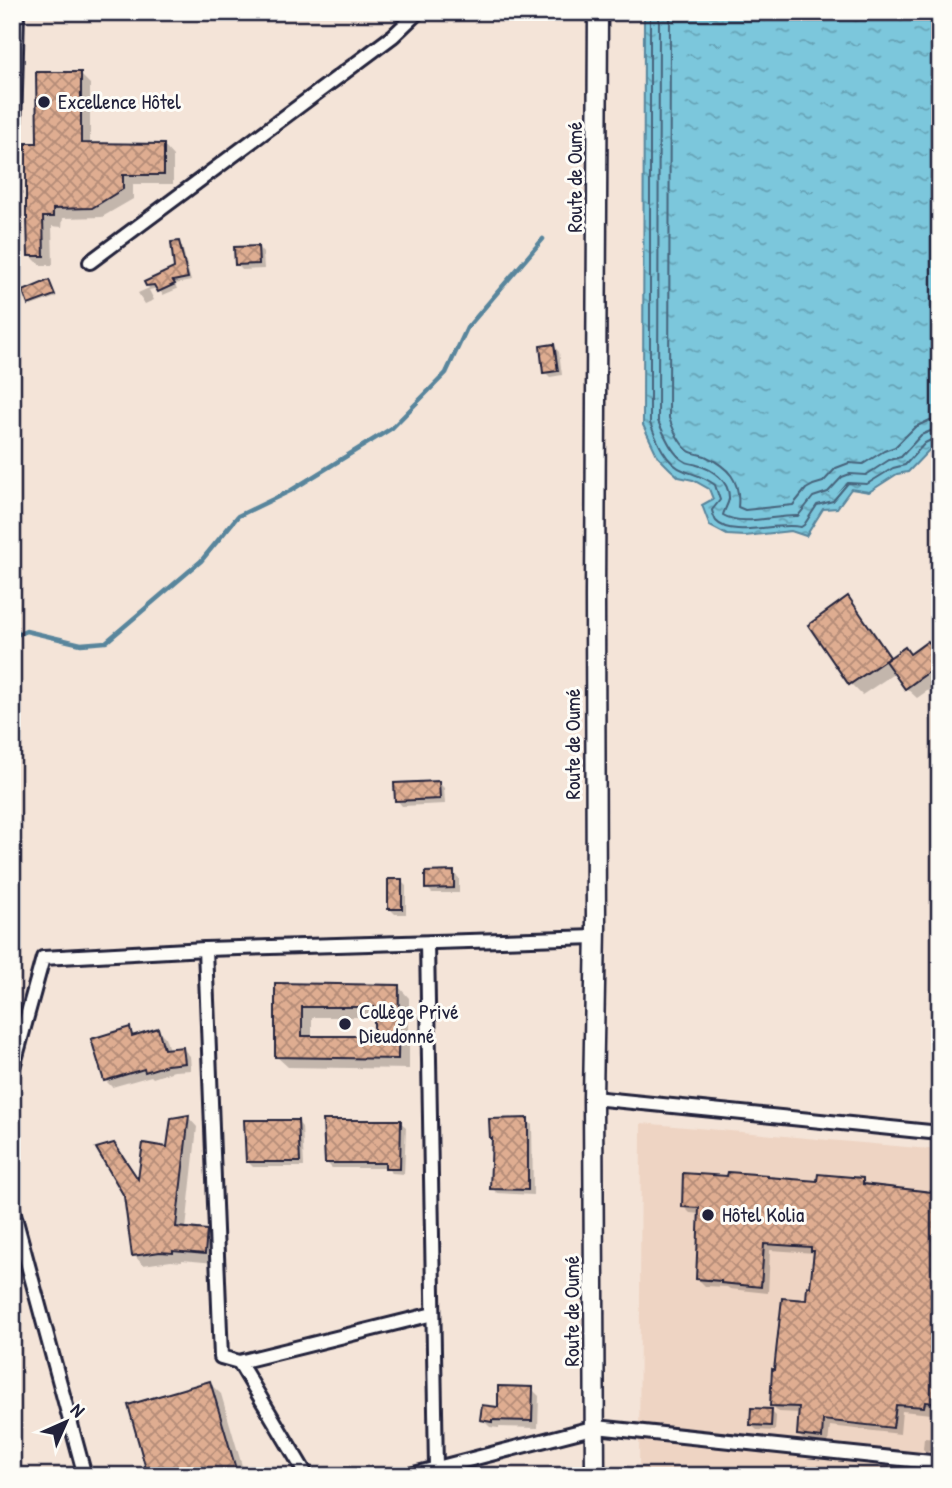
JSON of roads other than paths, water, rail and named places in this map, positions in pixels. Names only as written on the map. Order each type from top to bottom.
[{"type":"main road","name":"Route de Oumé","points":[[595,1476],[593,1098],[596,937],[598,12]]},
{"type":"street","points":[[12,208],[17,12]]},
{"type":"street","points":[[90,262],[393,36],[418,12]]},
{"type":"street","points":[[12,1071],[43,958],[205,949],[596,937]]},
{"type":"street","points":[[427,943],[436,1468]]},
{"type":"street","points":[[205,949],[221,1357],[239,1362],[433,1314]]},
{"type":"street","points":[[593,1098],[940,1133]]},
{"type":"street","points":[[12,1206],[85,1476]]},
{"type":"street","points":[[239,1362],[307,1476]]},
{"type":"street","points":[[406,1476],[596,1427],[940,1463]]},
{"type":"water","points":[[644,12],[940,12],[940,444],[930,449],[908,472],[897,474],[869,492],[851,489],[837,508],[823,509],[806,536],[791,531],[745,536],[727,535],[710,526],[702,505],[713,499],[709,489],[693,480],[679,477],[670,469],[658,457],[643,425]]},
{"type":"waterway","points":[[12,637],[26,631],[81,644],[106,642],[201,561],[238,516],[290,491],[392,428],[446,373],[467,328],[543,239]]},
{"type":"place","name":"Excellence Hôtel","points":[[44,102]]},
{"type":"place","name":"Collège Privé Dieudonné","points":[[345,1024]]},
{"type":"place","name":"Hôtel Kolia","points":[[708,1215]]}]
